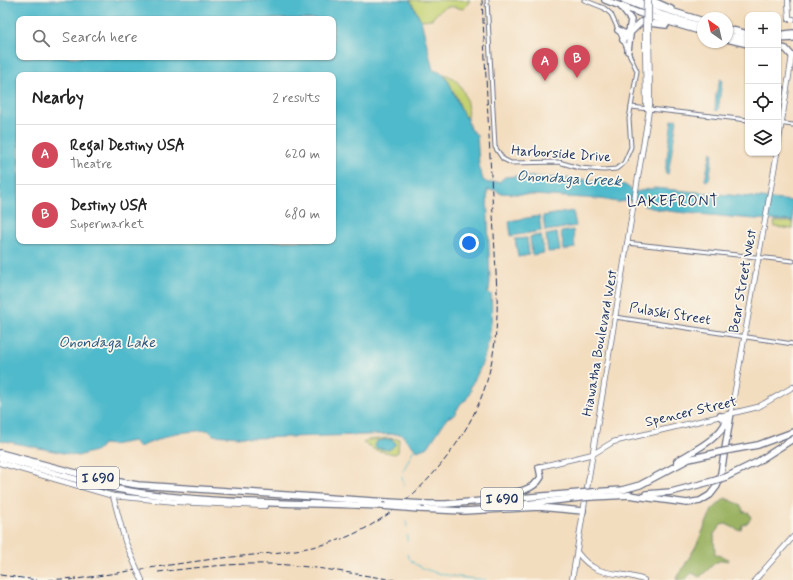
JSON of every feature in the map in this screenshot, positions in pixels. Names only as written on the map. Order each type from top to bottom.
[{"type":"highway","points":[[605,0],[616,2],[655,16],[676,19]]},
{"type":"highway","points":[[624,0],[697,26]]},
{"type":"highway","points":[[635,0],[697,20]]},
{"type":"highway","points":[[650,0],[688,17]]},
{"type":"highway","points":[[616,2],[639,13],[695,30]]},
{"type":"highway","points":[[616,2],[629,16],[631,24],[628,51]]},
{"type":"highway","points":[[623,39],[637,24],[645,22],[695,30]]},
{"type":"highway","points":[[618,30],[625,34],[630,32]]},
{"type":"highway","points":[[733,30],[745,33]]},
{"type":"highway","points":[[781,35],[793,33]]},
{"type":"highway","points":[[733,36],[745,38]]},
{"type":"highway","points":[[781,39],[793,38]]},
{"type":"highway","points":[[733,40],[745,43]]},
{"type":"highway","points":[[781,47],[786,48],[792,56]]},
{"type":"highway","points":[[662,473],[714,437],[731,413]]},
{"type":"highway","points":[[628,495],[687,503],[700,501],[710,495],[717,486],[721,473],[731,413]]},
{"type":"highway","points":[[720,416],[726,422]]},
{"type":"highway","name":"I 690","points":[[592,495],[630,488],[646,482],[689,459],[758,445],[793,432]]},
{"type":"highway","name":"I 690","points":[[0,453],[95,478],[138,485],[425,504],[462,503],[520,497],[628,495],[671,492],[726,477],[757,462],[788,443]]},
{"type":"highway","name":"I 690","points":[[0,458],[105,486],[146,493],[204,499],[477,510],[580,495]]},
{"type":"highway","points":[[462,503],[527,489],[539,480],[541,474],[540,467]]},
{"type":"highway","points":[[266,506],[314,504]]},
{"type":"highway","points":[[477,510],[540,507],[584,511]]},
{"type":"main road","name":"Hiawatha Boulevard West","points":[[572,580],[650,104],[646,0]]},
{"type":"main road","name":"Hiawatha Boulevard West","points":[[648,109],[646,98],[647,36],[650,0]]},
{"type":"main road","points":[[788,0],[791,19]]},
{"type":"main road","points":[[781,120],[792,56]]},
{"type":"main road","name":"Bear Street West","points":[[731,413],[776,156]]},
{"type":"main road","name":"Spencer Street","points":[[540,467],[592,454],[605,446],[621,440],[761,406],[793,387]]},
{"type":"main road","points":[[595,436],[598,443],[605,446]]},
{"type":"main road","points":[[0,463],[113,496],[177,502],[266,506]]},
{"type":"main road","points":[[113,496],[125,541],[142,580]]},
{"type":"main road","points":[[755,580],[793,537]]},
{"type":"main road","points":[[577,552],[586,565],[596,571],[644,580]]},
{"type":"street","name":"Harborside Drive","points":[[487,0],[495,147],[503,159],[515,163],[559,162],[579,168],[604,170],[616,169],[626,160],[631,147],[629,124],[631,107]]},
{"type":"street","points":[[584,0],[607,10],[623,39],[637,71],[631,107],[745,120]]},
{"type":"street","points":[[639,108],[646,98]]},
{"type":"street","points":[[781,123],[793,125]]},
{"type":"street","points":[[627,243],[793,261]]},
{"type":"street","name":"Pulaski Street","points":[[615,317],[793,344]]},
{"type":"green space","points":[[410,0],[470,0],[464,9],[447,7],[436,14],[432,19],[421,20]]},
{"type":"green space","points":[[444,74],[456,80],[460,85],[466,98],[468,112],[467,118],[464,116],[457,98]]},
{"type":"green space","points":[[774,222],[793,222],[793,229],[775,227]]},
{"type":"green space","points":[[387,438],[399,439],[398,452],[395,454],[375,450],[363,443],[368,440]],"holes":[[[391,439],[395,442],[395,445],[389,450],[385,449],[377,441]]]},
{"type":"green space","points":[[725,498],[739,504],[743,509],[742,511],[749,513],[751,518],[747,523],[742,525],[741,529],[738,530],[726,524],[721,525],[714,534],[715,554],[729,559],[728,561],[722,560],[715,563],[700,577],[692,573],[685,580],[676,580],[696,546],[712,510]]},
{"type":"water","name":"Onondaga Lake","points":[[0,0],[410,0],[421,20],[433,70],[442,73],[449,82],[464,116],[467,118],[470,129],[477,135],[479,165],[483,180],[488,183],[499,182],[505,177],[515,176],[582,179],[625,185],[635,192],[654,188],[793,201],[793,221],[668,211],[644,206],[640,199],[618,202],[600,199],[500,193],[495,190],[487,190],[490,282],[489,291],[487,292],[491,294],[492,306],[488,343],[481,366],[470,387],[471,391],[466,400],[461,403],[454,415],[447,418],[428,447],[417,451],[401,434],[252,438],[213,435],[208,430],[175,433],[139,447],[134,441],[112,445],[103,444],[98,450],[78,456],[0,440]]},
{"type":"water","points":[[720,79],[722,80],[718,111],[715,110],[716,94]]},
{"type":"water","points":[[672,120],[677,120],[668,174],[665,173]]},
{"type":"water","points":[[711,152],[713,153],[709,180],[707,181],[705,180]]},
{"type":"water","points":[[573,211],[576,226],[545,231],[543,216]]},
{"type":"water","points":[[539,216],[541,231],[511,236],[509,221]]},
{"type":"water","points":[[573,230],[575,248],[564,250],[561,232]]},
{"type":"water","points":[[557,233],[560,251],[548,252],[546,235]]},
{"type":"water","points":[[541,235],[544,253],[532,255],[530,237]]},
{"type":"water","points":[[527,238],[529,255],[518,257],[515,239]]},
{"type":"water","points":[[391,439],[395,442],[395,445],[389,450],[376,448],[375,446],[377,441]]},
{"type":"waterway","points":[[403,471],[414,449]]},
{"type":"waterway","points":[[402,477],[404,486]]},
{"type":"waterway","points":[[406,522],[407,527]]},
{"type":"waterway","points":[[407,535],[407,541]]},
{"type":"waterway","points":[[407,554],[411,561],[419,567],[430,571],[486,580]]},
{"type":"railway","points":[[70,580],[196,561],[291,551],[336,541],[361,531],[385,516],[407,499],[428,479],[447,457],[463,433],[476,409],[486,384],[494,350],[497,315],[482,0]]},
{"type":"railway","points":[[158,572],[226,565],[268,564],[316,568],[395,580]]},
{"type":"railway","points":[[0,575],[37,580]]},
{"type":"railway","points":[[48,580],[76,578]]},
{"type":"place","name":"Destiny USA","points":[[577,78]]},
{"type":"place","name":"Regal Destiny USA","points":[[545,81]]},
{"type":"district","name":"LAKEFRONT","points":[[673,202]]},
{"type":"water label","name":"Onondaga Creek","points":[[569,179]]}]
